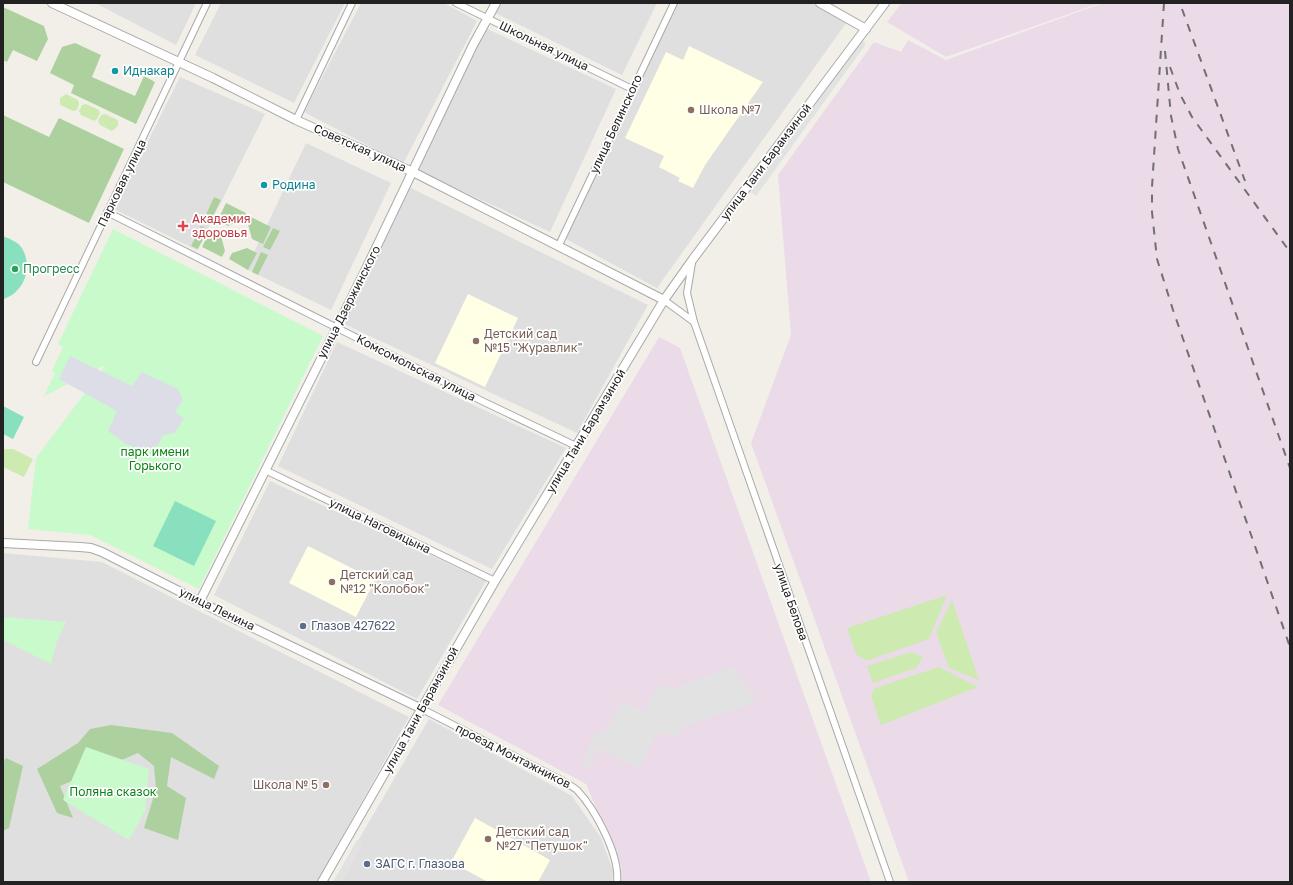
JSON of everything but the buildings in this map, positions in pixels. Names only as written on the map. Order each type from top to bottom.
[{"type":"street","name":"Советская улица","points":[[52,3],[178,62],[296,120],[413,172],[664,300]]},
{"type":"street","name":"Парковая улица","points":[[36,362],[207,3]]},
{"type":"street","points":[[296,120],[352,3]]},
{"type":"street","name":"Школьная улица","points":[[456,3],[632,89]]},
{"type":"street","name":"улица Дзержинского","points":[[200,601],[413,172],[473,45],[496,3]]},
{"type":"street","name":"улица Белинского","points":[[558,245],[674,3]]},
{"type":"street","points":[[820,3],[866,29]]},
{"type":"street","name":"улица Тани Барамзиной","points":[[322,882],[495,581],[664,300],[693,258],[885,3]]},
{"type":"street","name":"Комсомольская улица","points":[[107,212],[576,446]]},
{"type":"street","name":"улица Белова","points":[[693,258],[687,293],[694,322],[890,882]]},
{"type":"street","points":[[664,300],[694,322]]},
{"type":"street","name":"улица Наговицына","points":[[265,470],[495,581]]},
{"type":"street","name":"улица Ленина","points":[[3,543],[91,548],[422,709]]},
{"type":"street","name":"проезд Монтажников","points":[[422,709],[576,789],[592,810],[610,846],[618,871],[617,882]]},
{"type":"shaded area","points":[[95,3],[196,3],[176,45]]},
{"type":"shaded area","points":[[221,3],[345,3],[294,103],[195,55]]},
{"type":"shaded area","points":[[361,3],[444,3],[477,21],[403,164],[304,112]]},
{"type":"shaded area","points":[[500,3],[657,3],[622,75],[495,13]]},
{"type":"shaded area","points":[[676,3],[815,3],[849,19],[657,288],[566,239]]},
{"type":"shaded area","points":[[902,3],[1100,3],[946,57],[887,22]]},
{"type":"shaded area","points":[[1103,3],[1290,3],[1290,882],[909,882],[751,443],[791,335],[778,175],[874,42],[901,52],[908,40],[946,60]]},
{"type":"shaded area","points":[[483,27],[616,89],[550,232],[417,170]]},
{"type":"shaded area","points":[[862,40],[866,44],[756,196],[751,192]]},
{"type":"shaded area","name":"Школа №7","points":[[689,46],[763,82],[705,165],[693,188],[678,181],[680,178],[659,167],[664,156],[625,138],[666,52],[683,60]]},
{"type":"shaded area","points":[[180,77],[265,114],[197,250],[114,209]]},
{"type":"shaded area","points":[[306,143],[391,183],[331,310],[246,269]]},
{"type":"shaded area","points":[[409,187],[648,305],[577,433],[342,323]]},
{"type":"shaded area","name":"Детский сад №15 \"Журавлик\"","points":[[468,294],[518,318],[485,387],[435,363]]},
{"type":"shaded area","points":[[659,337],[680,348],[871,882],[615,882],[622,868],[586,784],[438,705]]},
{"type":"shaded area","points":[[337,342],[566,448],[492,569],[278,466]]},
{"type":"shaded area","points":[[70,356],[132,386],[142,372],[178,389],[183,400],[175,412],[184,418],[175,433],[163,435],[158,445],[145,451],[126,444],[108,431],[117,411],[59,379]]},
{"type":"shaded area","points":[[270,481],[486,581],[417,699],[214,595]]},
{"type":"shaded area","name":"Детский сад №12 \"Колобок\"","points":[[308,546],[375,580],[356,617],[289,583]]},
{"type":"shaded area","points":[[3,553],[102,562],[409,717],[317,882],[3,882]]},
{"type":"shaded area","points":[[733,666],[756,702],[684,726],[679,736],[656,734],[640,767],[627,763],[598,748],[589,767],[581,768],[595,732],[607,730],[623,701],[644,712],[656,688],[666,684],[670,691]]},
{"type":"shaded area","points":[[429,719],[572,796],[601,838],[613,871],[612,882],[334,882]]},
{"type":"shaded area","name":"Детский сад №27 \"Петушок\"","points":[[475,818],[550,860],[538,882],[488,882],[451,862]]},
{"type":"shaded area","points":[[357,840],[363,844],[342,882],[333,882]]},
{"type":"green space","points":[[3,7],[44,26],[48,39],[37,61],[13,50],[7,62],[3,60]]},
{"type":"green space","points":[[75,43],[101,55],[92,77],[135,96],[144,76],[155,82],[136,124],[71,93],[74,85],[50,73],[62,47]]},
{"type":"green space","points":[[66,94],[78,100],[79,104],[77,110],[73,111],[60,105],[60,98]]},
{"type":"green space","points":[[86,104],[99,110],[100,113],[94,121],[81,115],[79,111],[82,105]]},
{"type":"green space","points":[[105,114],[118,120],[118,126],[112,131],[100,125],[98,121],[101,115]]},
{"type":"green space","points":[[3,115],[49,137],[59,118],[124,149],[89,223],[3,182]]},
{"type":"green space","points":[[214,197],[221,200],[211,220],[205,217]]},
{"type":"green space","points":[[226,203],[246,213],[243,219],[228,226],[218,220]]},
{"type":"green space","points":[[251,217],[271,227],[263,244],[252,239],[248,224]]},
{"type":"green space","points":[[201,226],[208,230],[198,249],[191,246]]},
{"type":"green space","points":[[273,228],[280,231],[270,250],[263,247]]},
{"type":"green space","name":"парк имени Горького","points":[[113,229],[323,336],[199,589],[90,535],[28,529],[36,458],[106,365],[44,396],[55,373],[52,371],[63,347],[58,344]]},
{"type":"green space","points":[[210,230],[221,236],[225,251],[222,257],[202,247]]},
{"type":"green space","name":"Прогресс","points":[[3,236],[14,241],[21,247],[26,257],[27,265],[21,286],[10,296],[3,299]]},
{"type":"green space","points":[[247,248],[257,253],[248,270],[229,259],[232,253]]},
{"type":"green space","points":[[261,252],[268,255],[258,275],[252,272]]},
{"type":"green space","points":[[3,406],[24,417],[13,439],[3,434]]},
{"type":"green space","points":[[13,449],[33,459],[24,477],[3,467],[3,450]]},
{"type":"green space","points":[[175,501],[216,521],[194,566],[153,546]]},
{"type":"green space","points":[[947,595],[929,639],[866,661],[856,654],[847,628]]},
{"type":"green space","points":[[952,600],[979,680],[949,668],[936,632]]},
{"type":"green space","points":[[4,617],[66,622],[57,641],[51,664],[3,640]]},
{"type":"green space","points":[[911,652],[923,657],[916,668],[873,683],[867,666]]},
{"type":"green space","points":[[939,667],[978,687],[881,725],[871,696],[875,688]]},
{"type":"green space","points":[[111,725],[172,733],[219,766],[214,779],[171,757],[167,786],[186,798],[178,840],[144,828],[156,789],[154,766],[138,753],[60,786],[73,818],[57,813],[37,769],[78,743],[90,729]]},
{"type":"green space","name":"Поляна сказок","points":[[86,747],[149,769],[145,811],[129,840],[63,800]]},
{"type":"green space","points":[[6,758],[23,766],[9,828],[3,831],[3,763]]},
{"type":"railway","points":[[1164,3],[1152,187],[1152,212],[1157,259],[1173,310],[1290,647]]},
{"type":"railway","points":[[1182,9],[1245,181]]},
{"type":"railway","points":[[1165,51],[1171,116],[1178,149],[1290,468]]},
{"type":"railway","points":[[1170,67],[1180,94],[1192,117],[1290,252]]},
{"type":"place","name":"Иднакар","points":[[115,71]]},
{"type":"place","name":"Школа №7","points":[[691,110]]},
{"type":"place","name":"Родина","points":[[264,185]]},
{"type":"place","name":"Академия здоровья","points":[[183,226]]},
{"type":"place","name":"Прогресс","points":[[15,269]]},
{"type":"place","name":"Детский сад №15 \"Журавлик\"","points":[[476,341]]},
{"type":"place","name":"Детский сад №12 \"Колобок\"","points":[[332,582]]},
{"type":"place","name":"Глазов 427622","points":[[303,626]]},
{"type":"place","name":"Школа № 5","points":[[326,785]]},
{"type":"place","name":"Детский сад №27 \"Петушок\"","points":[[488,839]]},
{"type":"place","name":"ЗАГС г. Глазова","points":[[367,864]]}]
